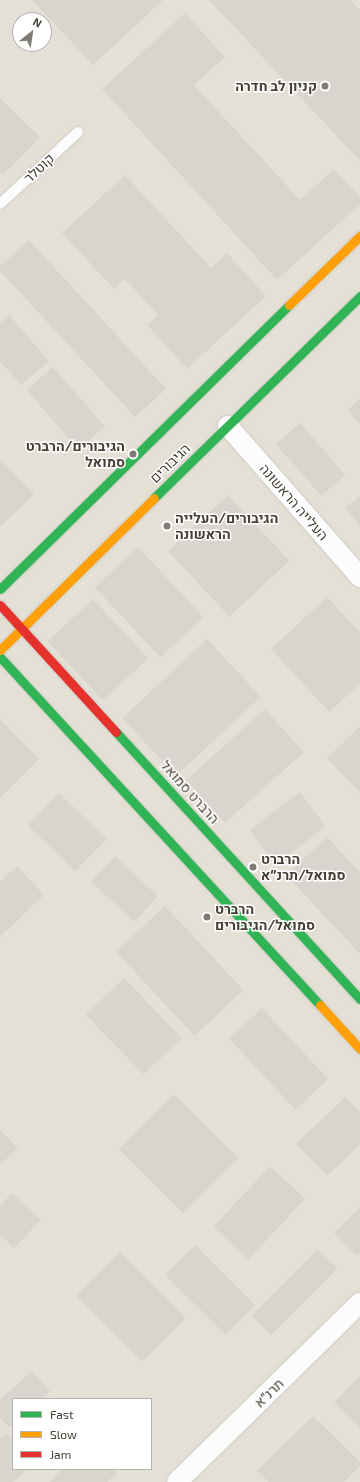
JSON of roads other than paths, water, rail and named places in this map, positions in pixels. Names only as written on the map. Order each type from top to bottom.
[{"type":"street","name":"הגיבורים","points":[[0,589],[360,236]]},
{"type":"street","name":"הגיבורים","points":[[0,650],[360,296]]},
{"type":"street","name":"העלייה הראשונה","points":[[228,426],[360,577]]},
{"type":"street","name":"הרברט סמואל","points":[[0,605],[360,999]]},
{"type":"street","points":[[0,657],[360,1049]]},
{"type":"street","name":"תרנ״א","points":[[177,1482],[360,1303]]},
{"type":"lane","name":"קוטלר","points":[[0,204],[78,132]]},
{"type":"place","name":"קניון לב חדרה","points":[[325,86]]},
{"type":"place","name":"הגיבורים/הרברט סמואל","points":[[133,454]]},
{"type":"place","name":"הגיבורים/העלייה הראשונה","points":[[167,526]]},
{"type":"place","name":"הרברט סמואל/תרנ״א","points":[[253,867]]},
{"type":"place","name":"הרברט סמואל/הגיבורים","points":[[207,917]]}]
